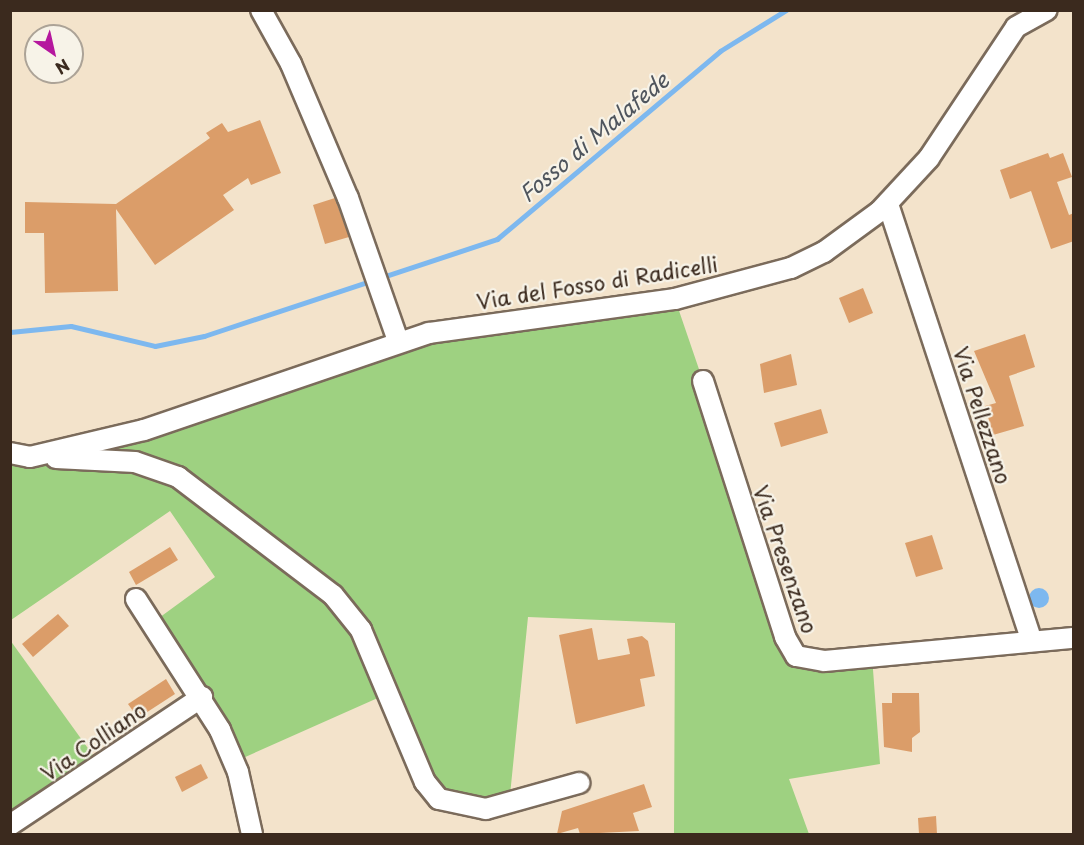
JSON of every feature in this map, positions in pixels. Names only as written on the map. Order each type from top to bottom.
[{"type":"street","points":[[261,10],[291,64],[369,258],[398,341]]},
{"type":"street","name":"Via del Fosso di Radicelli","points":[[20,455],[162,425],[398,341],[675,299],[754,280],[824,252],[888,204],[928,158],[1018,19],[1047,10]]},
{"type":"street","name":"Via Pellezzano","points":[[888,204],[1032,641]]},
{"type":"street","name":"Via Presenzano","points":[[703,381],[785,638],[796,656],[824,661],[1074,638]]},
{"type":"street","points":[[20,455],[123,461],[162,470],[321,585],[361,630],[425,782],[439,799],[492,808],[579,783]]},
{"type":"street","points":[[136,599],[202,697],[238,772],[252,834]]},
{"type":"street","name":"Via Colliano","points":[[10,825],[202,697]]},
{"type":"green space","points":[[675,299],[797,656],[872,656],[880,764],[789,779],[809,834],[674,834],[675,623],[528,617],[509,805],[473,808],[425,782],[389,693],[234,762],[152,623],[215,577],[170,511],[11,620],[11,453],[30,457],[398,341]]},
{"type":"green space","points":[[10,640],[100,765],[10,825]]},
{"type":"water","points":[[1039,588],[1046,591],[1049,598],[1046,605],[1039,608],[1032,605],[1029,598],[1032,591]]},
{"type":"building","points":[[260,120],[281,173],[251,185],[248,178],[223,195],[234,210],[155,265],[116,209],[118,291],[45,293],[44,233],[25,233],[25,202],[116,204],[210,138],[206,133],[222,123],[228,132]]},
{"type":"building","points":[[1048,153],[1050,158],[1063,153],[1072,177],[1057,182],[1069,215],[1074,213],[1074,241],[1051,249],[1031,191],[1010,199],[1000,170]]},
{"type":"building","points":[[335,198],[349,237],[325,244],[313,205]]},
{"type":"building","points":[[863,288],[873,313],[849,323],[839,298]]},
{"type":"building","points":[[1025,334],[1035,367],[1009,376],[1024,426],[993,435],[985,406],[996,403],[974,351]]},
{"type":"building","points":[[791,354],[797,385],[764,393],[760,364]]},
{"type":"building","points":[[821,409],[828,433],[781,447],[774,423]]},
{"type":"building","points":[[932,535],[943,569],[916,577],[905,543]]},
{"type":"building","points":[[170,547],[178,560],[136,585],[129,572]]},
{"type":"building","points":[[58,614],[69,626],[33,657],[22,644]]},
{"type":"building","points":[[592,628],[598,660],[630,654],[627,639],[642,636],[648,641],[655,676],[640,679],[645,706],[576,724],[559,635]]},
{"type":"building","points":[[166,679],[175,694],[138,718],[128,704]]},
{"type":"building","points":[[892,693],[919,693],[920,732],[912,738],[912,752],[884,747],[882,703],[892,703]]},
{"type":"building","points":[[201,764],[208,778],[182,792],[175,777]]},
{"type":"building","points":[[644,784],[652,807],[633,813],[639,831],[580,834],[578,828],[557,834],[562,811]]},
{"type":"building","points":[[936,816],[937,834],[919,834],[918,818]]},
{"type":"waterway","name":"Fosso di Malafede","points":[[10,332],[71,326],[155,346],[204,336],[497,239],[720,51],[786,10]]}]
